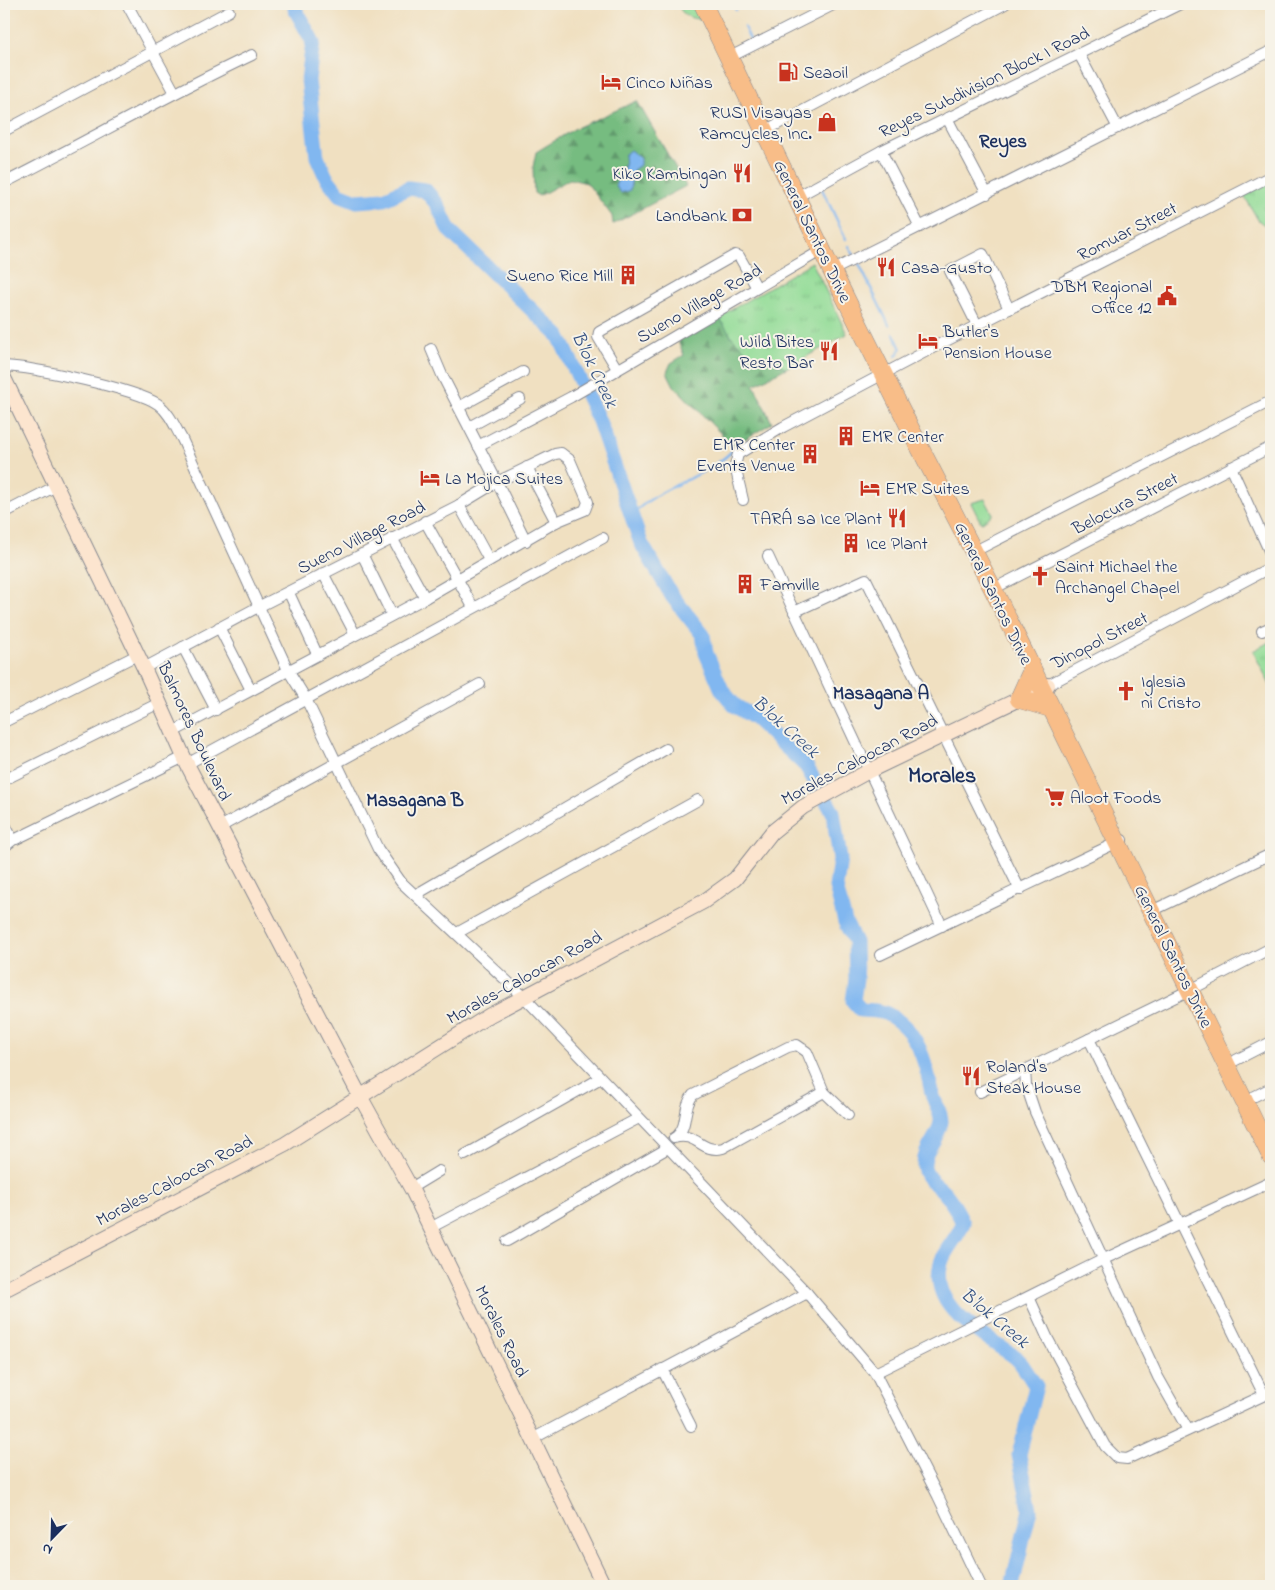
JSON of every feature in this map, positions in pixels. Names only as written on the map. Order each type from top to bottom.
[{"type":"highway","name":"General Santos Drive","points":[[703,4],[822,250],[981,548],[1032,670],[1044,687],[1050,708],[1121,841],[1160,907],[1271,1156]]},
{"type":"highway","name":"General Santos Drive","points":[[713,4],[804,193],[887,373],[997,587],[1044,687],[1195,988],[1236,1060],[1271,1128]]},
{"type":"highway","points":[[1032,670],[1019,699],[1050,708]]},
{"type":"street","points":[[127,4],[174,91]]},
{"type":"street","points":[[736,54],[835,4]]},
{"type":"street","points":[[772,127],[1005,4]]},
{"type":"street","name":"Reyes Subdivision Block I Road","points":[[804,193],[881,151],[1180,4]]},
{"type":"street","points":[[4,131],[229,12]]},
{"type":"street","points":[[839,268],[1271,51]]},
{"type":"street","points":[[4,183],[106,130],[174,91],[252,54]]},
{"type":"street","points":[[1079,54],[1118,128]]},
{"type":"street","points":[[947,118],[987,194]]},
{"type":"street","points":[[881,151],[920,227]]},
{"type":"street","name":"Romuar Street","points":[[743,500],[734,466],[738,454],[783,427],[977,325],[1271,176]]},
{"type":"street","name":"Sueno Village Road","points":[[478,446],[571,397],[822,250]]},
{"type":"street","points":[[617,369],[598,337],[599,332],[735,254],[740,256],[757,288]]},
{"type":"street","points":[[977,325],[950,271],[983,254],[1009,309]]},
{"type":"street","points":[[431,349],[526,541]]},
{"type":"street","points":[[4,366],[37,370],[129,393],[146,398],[164,410],[182,439],[288,670],[306,699],[378,849],[401,882],[457,932],[523,996],[807,1294],[875,1373],[938,1496],[981,1586]]},
{"type":"street","points":[[459,407],[523,372]]},
{"type":"street","name":"Balmores Boulevard","points":[[4,378],[144,668],[185,760],[360,1096]]},
{"type":"street","points":[[469,427],[520,399]]},
{"type":"street","points":[[981,548],[1271,401]]},
{"type":"street","name":"Belocura Street","points":[[997,587],[1271,447]]},
{"type":"street","name":"Sueno Village Road","points":[[144,668],[219,627],[289,593],[323,573],[459,505],[497,482],[555,454],[561,453],[570,460],[588,506],[585,510],[556,522]]},
{"type":"street","points":[[173,732],[424,598],[556,522],[527,467]]},
{"type":"street","points":[[1231,467],[1271,555]]},
{"type":"street","points":[[4,513],[56,486]]},
{"type":"street","points":[[459,505],[489,560]]},
{"type":"street","points":[[425,522],[473,607]]},
{"type":"street","points":[[392,538],[424,598]]},
{"type":"street","points":[[4,847],[14,839],[185,760],[306,699],[603,538]]},
{"type":"street","points":[[362,554],[392,615]]},
{"type":"street","points":[[768,556],[867,772],[942,926]]},
{"type":"street","name":"Dinopol Street","points":[[1044,687],[1228,592],[1271,567]]},
{"type":"street","points":[[323,573],[355,634]]},
{"type":"street","points":[[794,612],[866,579],[1020,890]]},
{"type":"street","points":[[289,593],[317,654]]},
{"type":"street","points":[[219,627],[251,690]]},
{"type":"street","points":[[183,647],[216,710]]},
{"type":"street","points":[[4,722],[137,655]]},
{"type":"street","points":[[220,826],[480,684]]},
{"type":"street","name":"Morales-Caloocan Road","points":[[4,1290],[285,1144],[523,996],[683,914],[735,879],[772,832],[787,818],[817,799],[943,734],[1044,687]]},
{"type":"street","points":[[4,780],[159,703]]},
{"type":"street","points":[[415,895],[666,749]]},
{"type":"street","points":[[457,932],[698,800]]},
{"type":"street","points":[[4,824],[14,839]]},
{"type":"street","points":[[880,955],[1121,841]]},
{"type":"street","points":[[1160,907],[1271,854]]},
{"type":"street","points":[[980,1092],[1195,988],[1271,948]]},
{"type":"street","points":[[1029,1297],[1052,1347],[1105,1446],[1117,1458],[1127,1458],[1268,1394],[1179,1225],[1089,1039]]},
{"type":"street","points":[[1236,1060],[1271,1042]]},
{"type":"street","points":[[507,1241],[666,1146],[683,1130],[686,1107],[694,1096],[788,1048],[797,1045],[807,1052],[824,1092],[848,1115]]},
{"type":"street","points":[[1025,1070],[1029,1095],[1035,1112],[1102,1260],[1158,1377],[1188,1430]]},
{"type":"street","points":[[465,1155],[601,1078]]},
{"type":"street","points":[[1255,1096],[1271,1088]]},
{"type":"street","points":[[676,1137],[689,1136],[699,1144],[715,1150],[723,1148],[824,1092]]},
{"type":"street","name":"Morales Road","points":[[360,1096],[411,1188],[534,1438],[604,1586]]},
{"type":"street","points":[[430,1228],[639,1118]]},
{"type":"street","points":[[411,1188],[439,1171]]},
{"type":"street","points":[[875,1373],[1102,1260],[1271,1182]]},
{"type":"street","points":[[534,1438],[807,1294]]},
{"type":"street","points":[[662,1369],[691,1426]]},
{"type":"green space","points":[[678,4],[693,4],[700,19],[686,15],[681,11]]},
{"type":"green space","points":[[637,101],[686,186],[613,224],[612,216],[587,183],[570,179],[539,196],[534,193],[533,167],[536,152],[574,129]],"holes":[[[626,161],[640,165],[633,170],[631,186],[617,180]]]},
{"type":"green space","points":[[1271,181],[1271,230],[1258,220],[1244,195]]},
{"type":"green space","points":[[812,262],[847,334],[786,368],[766,357],[750,355],[731,336],[719,317]]},
{"type":"green space","points":[[719,317],[731,336],[750,355],[766,357],[786,368],[754,385],[772,423],[733,446],[674,386],[667,372],[671,363],[684,355],[678,341]]},
{"type":"green space","points":[[985,499],[993,514],[981,523],[971,503]]},
{"type":"green space","points":[[1271,641],[1271,687],[1253,651]]},
{"type":"water","points":[[630,150],[640,158],[640,165],[633,170],[630,190],[621,193],[615,186],[625,166],[624,155]]},
{"type":"waterway","name":"B'lok Creek","points":[[295,4],[295,9],[313,42],[308,80],[317,157],[326,177],[339,194],[357,201],[384,199],[408,188],[425,190],[437,204],[449,230],[559,336],[599,421],[641,543],[672,596],[703,635],[706,653],[722,690],[734,705],[755,718],[806,766],[833,812],[840,859],[836,887],[845,922],[855,942],[856,979],[853,1001],[861,1010],[884,1013],[898,1020],[906,1028],[919,1048],[940,1115],[941,1122],[937,1134],[924,1161],[925,1172],[945,1193],[963,1223],[941,1263],[939,1278],[941,1291],[947,1302],[966,1322],[1017,1359],[1036,1386],[1019,1455],[1030,1509],[1012,1586]]},
{"type":"waterway","points":[[733,4],[736,10]]},
{"type":"waterway","points":[[744,27],[751,41]]},
{"type":"waterway","points":[[822,189],[846,239]]},
{"type":"waterway","points":[[849,246],[854,255]]},
{"type":"waterway","points":[[859,264],[889,325]]},
{"type":"waterway","points":[[894,334],[901,349],[896,356]]},
{"type":"waterway","points":[[631,516],[642,505],[668,489],[708,469],[732,451]]},
{"type":"place","name":"Seaoil","points":[[788,72]]},
{"type":"place","name":"Cinco Niñas","points":[[611,82]]},
{"type":"place","name":"RUSI Visayas Ramcycles, Inc.","points":[[827,122]]},
{"type":"place","name":"Kiko Kambingan","points":[[742,173]]},
{"type":"place","name":"Landbank","points":[[742,215]]},
{"type":"place","name":"Casa-Gusto","points":[[886,267]]},
{"type":"place","name":"Sueno Rice Mill","points":[[628,275]]},
{"type":"place","name":"DBM Regional Office 12","points":[[1167,296]]},
{"type":"place","name":"Butler's Pension House","points":[[928,341]]},
{"type":"place","name":"Wild Bites Resto Bar","points":[[829,351]]},
{"type":"place","name":"EMR Center","points":[[846,436]]},
{"type":"place","name":"EMR Center Events Venue","points":[[810,454]]},
{"type":"place","name":"La Mojica Suites","points":[[430,478]]},
{"type":"place","name":"EMR Suites","points":[[870,488]]},
{"type":"place","name":"TARÁ sa Ice Plant","points":[[897,518]]},
{"type":"place","name":"Ice Plant","points":[[851,543]]},
{"type":"place","name":"Saint Michael the Archangel Chapel","points":[[1040,576]]},
{"type":"place","name":"Famville","points":[[745,584]]},
{"type":"place","name":"Iglesia ni Cristo","points":[[1126,691]]},
{"type":"place","name":"Aloot Foods","points":[[1055,797]]},
{"type":"place","name":"Roland's Steak House","points":[[971,1076]]},
{"type":"district","name":"Reyes","points":[[1003,140]]},
{"type":"district","name":"Masagana A","points":[[881,692]]},
{"type":"district","name":"Morales","points":[[942,774]]},
{"type":"district","name":"Masagana B","points":[[415,799]]}]
